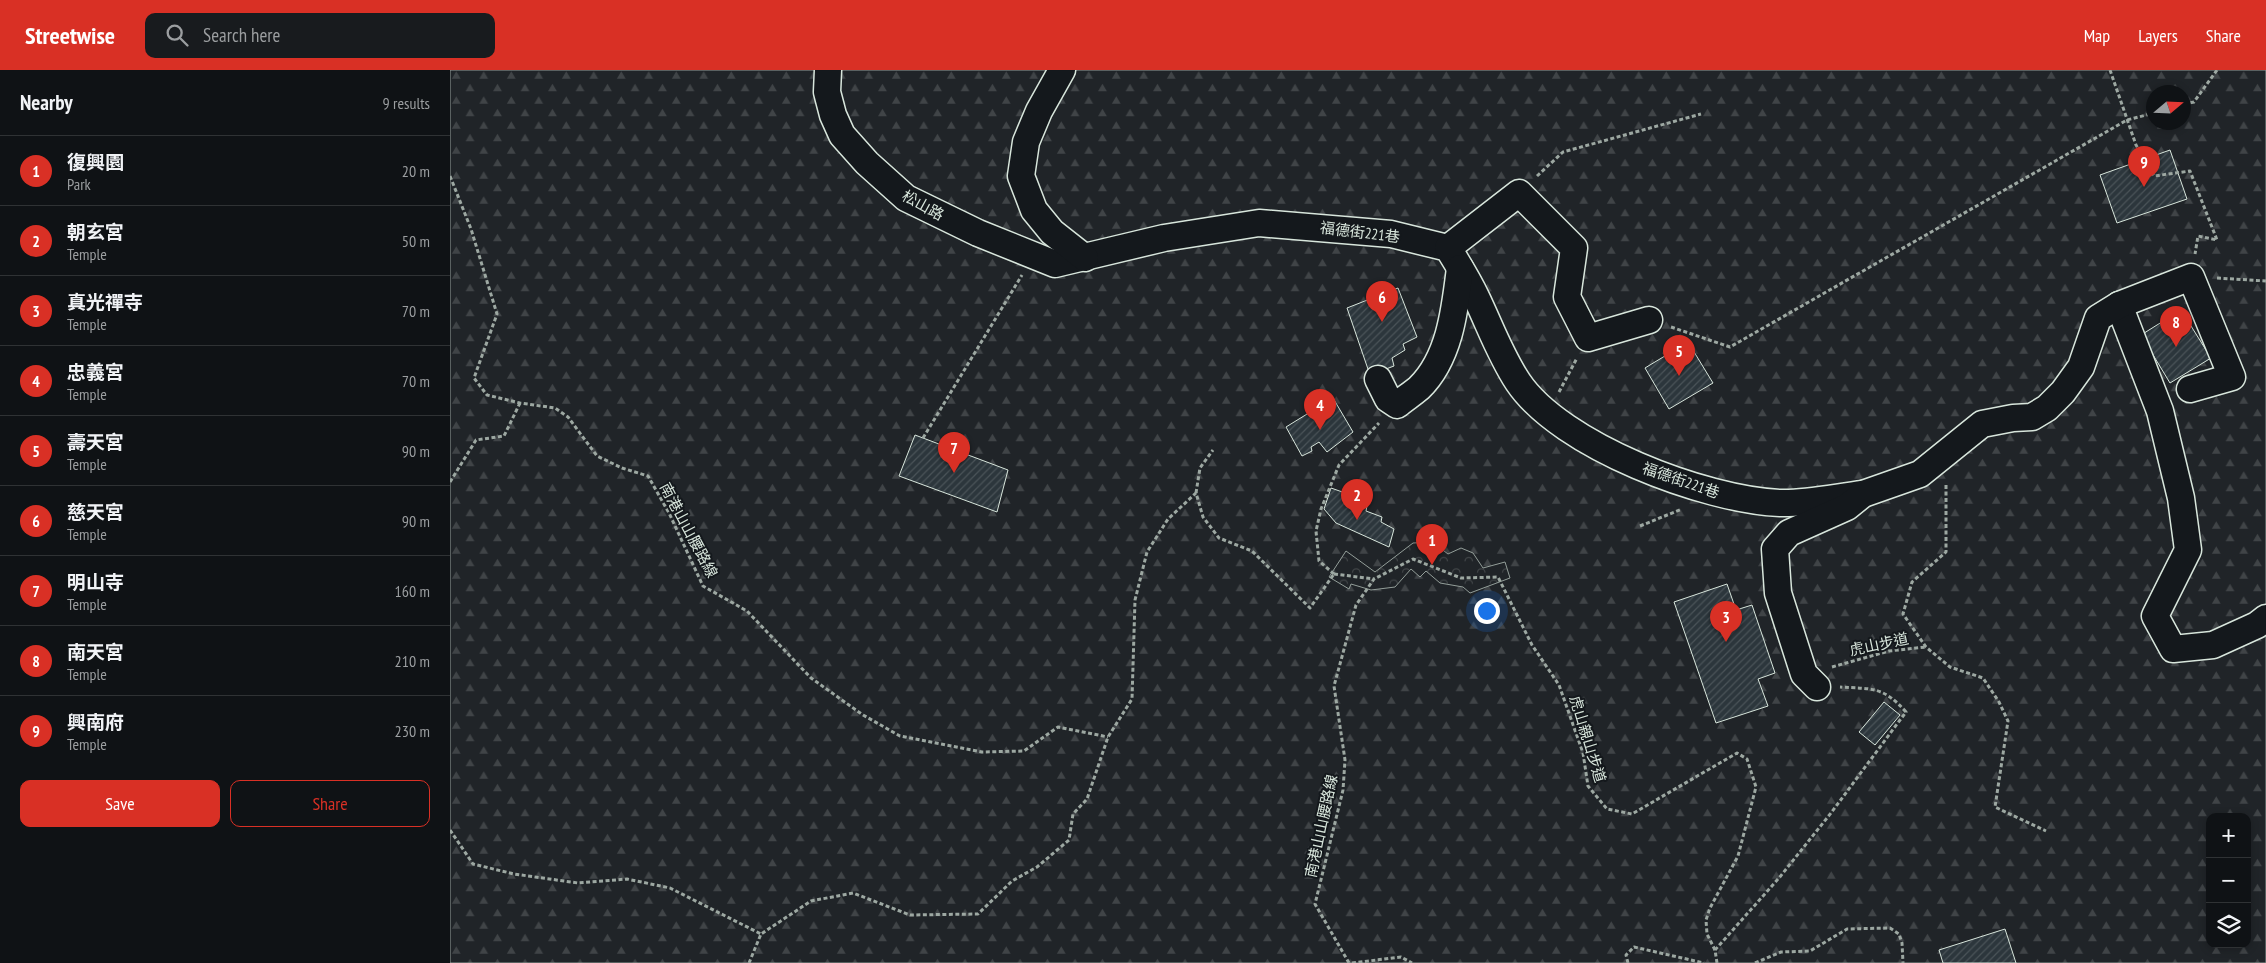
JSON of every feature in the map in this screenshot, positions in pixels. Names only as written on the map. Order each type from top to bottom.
[{"type":"lane","name":"松山路","points":[[828,70],[827,92],[833,115],[842,135],[866,163],[906,198],[978,233],[1054,264],[1085,258]]},
{"type":"lane","points":[[1062,70],[1039,111],[1026,142],[1022,176],[1034,210],[1052,232],[1085,258]]},
{"type":"lane","points":[[1378,380],[1388,399],[1397,405],[1420,387],[1439,361],[1448,336],[1455,304],[1454,258],[1518,193],[1574,248],[1567,297],[1588,338],[1649,320]]},
{"type":"lane","name":"福德街221巷","points":[[1085,258],[1164,238],[1259,223],[1391,234],[1454,258],[1476,296],[1498,348],[1519,384],[1547,415],[1578,437],[1640,466],[1717,494],[1781,503],[1863,494]]},
{"type":"lane","points":[[1811,681],[1778,593],[1775,549],[1789,533],[1847,507],[1863,494],[1920,474],[1982,424],[2013,418],[2032,417],[2047,408],[2063,392],[2081,367],[2098,318],[2119,305],[2192,277],[2232,377],[2190,389]]},
{"type":"lane","points":[[2119,305],[2160,411],[2181,498],[2188,550],[2155,616],[2172,649],[2213,645],[2266,618]]},
{"type":"path","points":[[2110,70],[2136,145],[2154,176],[2190,171],[2217,240],[2198,236],[2192,277],[2266,281]]},
{"type":"path","points":[[2191,103],[2194,102],[2217,70]]},
{"type":"path","points":[[1518,193],[1562,152],[1702,114]]},
{"type":"path","points":[[1649,320],[1730,347],[2127,120],[2146,115]]},
{"type":"path","name":"南港山山腰路線","points":[[450,176],[471,229],[497,314],[474,378],[487,395],[520,403],[555,408],[568,417],[597,456],[622,468],[648,476],[669,513],[703,586],[747,611],[811,678],[863,715],[900,736],[982,752],[1024,751],[1058,727],[1108,737]]},
{"type":"path","points":[[923,438],[1034,255]]},
{"type":"path","points":[[1547,415],[1588,338]]},
{"type":"path","points":[[450,482],[476,440],[504,436],[520,403]]},
{"type":"path","points":[[1374,579],[1334,574],[1319,561],[1316,550],[1316,531],[1321,509],[1339,465],[1397,405]]},
{"type":"path","points":[[1213,450],[1200,468],[1196,494],[1203,517],[1219,538],[1252,551],[1310,608],[1334,574]]},
{"type":"path","name":"虎山步道","points":[[1811,681],[1889,652],[1926,647],[1904,614],[1912,582],[1946,552],[1946,484],[1920,474]]},
{"type":"path","points":[[748,963],[761,934],[811,901],[853,894],[910,915],[978,914],[1012,881],[1037,866],[1069,840],[1073,814],[1087,799],[1108,737],[1132,699],[1135,600],[1147,552],[1168,519],[1196,494]]},
{"type":"path","points":[[1640,526],[1683,509]]},
{"type":"path","name":"虎山親山步道","points":[[1374,579],[1413,559],[1461,578],[1498,577],[1532,645],[1559,684],[1583,753],[1588,786],[1608,809],[1632,814],[1738,754],[1747,760],[1756,787],[1749,816],[1738,856],[1710,908],[1706,920],[1707,934],[1716,950],[1717,963]]},
{"type":"path","name":"南港山山腰路線","points":[[1350,963],[1315,904],[1343,790],[1345,760],[1334,686],[1356,605],[1374,579]]},
{"type":"path","points":[[1926,647],[1950,667],[1983,678],[1999,702],[2008,721],[1995,807],[2046,831]]},
{"type":"path","points":[[1716,950],[1779,878],[1831,814],[1906,712],[1898,702],[1877,689],[1811,681]]},
{"type":"path","points":[[450,830],[473,864],[514,874],[578,884],[627,879],[670,888],[761,934]]},
{"type":"path","points":[[1755,963],[1781,952],[1810,951],[1847,930],[1890,928],[1899,934],[1902,943],[1903,963]]},
{"type":"path","points":[[1628,963],[1626,955],[1634,947],[1704,963]]},
{"type":"path","points":[[1350,963],[1401,957],[1412,963]]},
{"type":"green space","points":[[450,70],[2266,70],[2266,963],[450,963]]},
{"type":"green space","points":[[1432,542],[1448,554],[1461,548],[1473,553],[1483,568],[1505,562],[1510,578],[1470,593],[1463,587],[1440,583],[1426,571],[1420,577],[1411,569],[1395,587],[1371,590],[1351,584],[1349,589],[1329,577],[1346,551],[1375,572],[1413,543]]},
{"type":"building","points":[[2170,150],[2187,199],[2117,223],[2100,175]]},
{"type":"building","points":[[1398,288],[1417,337],[1403,344],[1405,350],[1392,358],[1394,366],[1370,375],[1347,308]]},
{"type":"building","points":[[2181,310],[2211,358],[2170,383],[2141,335]]},
{"type":"building","points":[[1688,342],[1713,383],[1669,409],[1645,368]]},
{"type":"building","points":[[1333,398],[1353,432],[1327,452],[1319,442],[1311,447],[1312,451],[1302,456],[1286,427]]},
{"type":"building","points":[[915,435],[1008,470],[997,512],[899,476]]},
{"type":"building","points":[[1331,488],[1368,501],[1366,511],[1382,517],[1381,522],[1394,529],[1389,547],[1336,523],[1324,509]]},
{"type":"building","points":[[1727,584],[1736,610],[1752,605],[1775,673],[1758,679],[1768,706],[1716,723],[1674,602]]},
{"type":"building","points":[[1884,702],[1900,715],[1875,745],[1859,732]]},
{"type":"building","points":[[2005,929],[2016,963],[1943,963],[1939,950]]},
{"type":"place","name":"興南府","points":[[2144,187]]},
{"type":"place","name":"慈天宮","points":[[1382,322]]},
{"type":"place","name":"南天宮","points":[[2176,347]]},
{"type":"place","name":"壽天宮","points":[[1679,376]]},
{"type":"place","name":"忠義宮","points":[[1320,430]]},
{"type":"place","name":"明山寺","points":[[954,473]]},
{"type":"place","name":"朝玄宮","points":[[1357,520]]},
{"type":"place","name":"復興園","points":[[1432,565]]},
{"type":"place","name":"真光禪寺","points":[[1726,642]]}]
